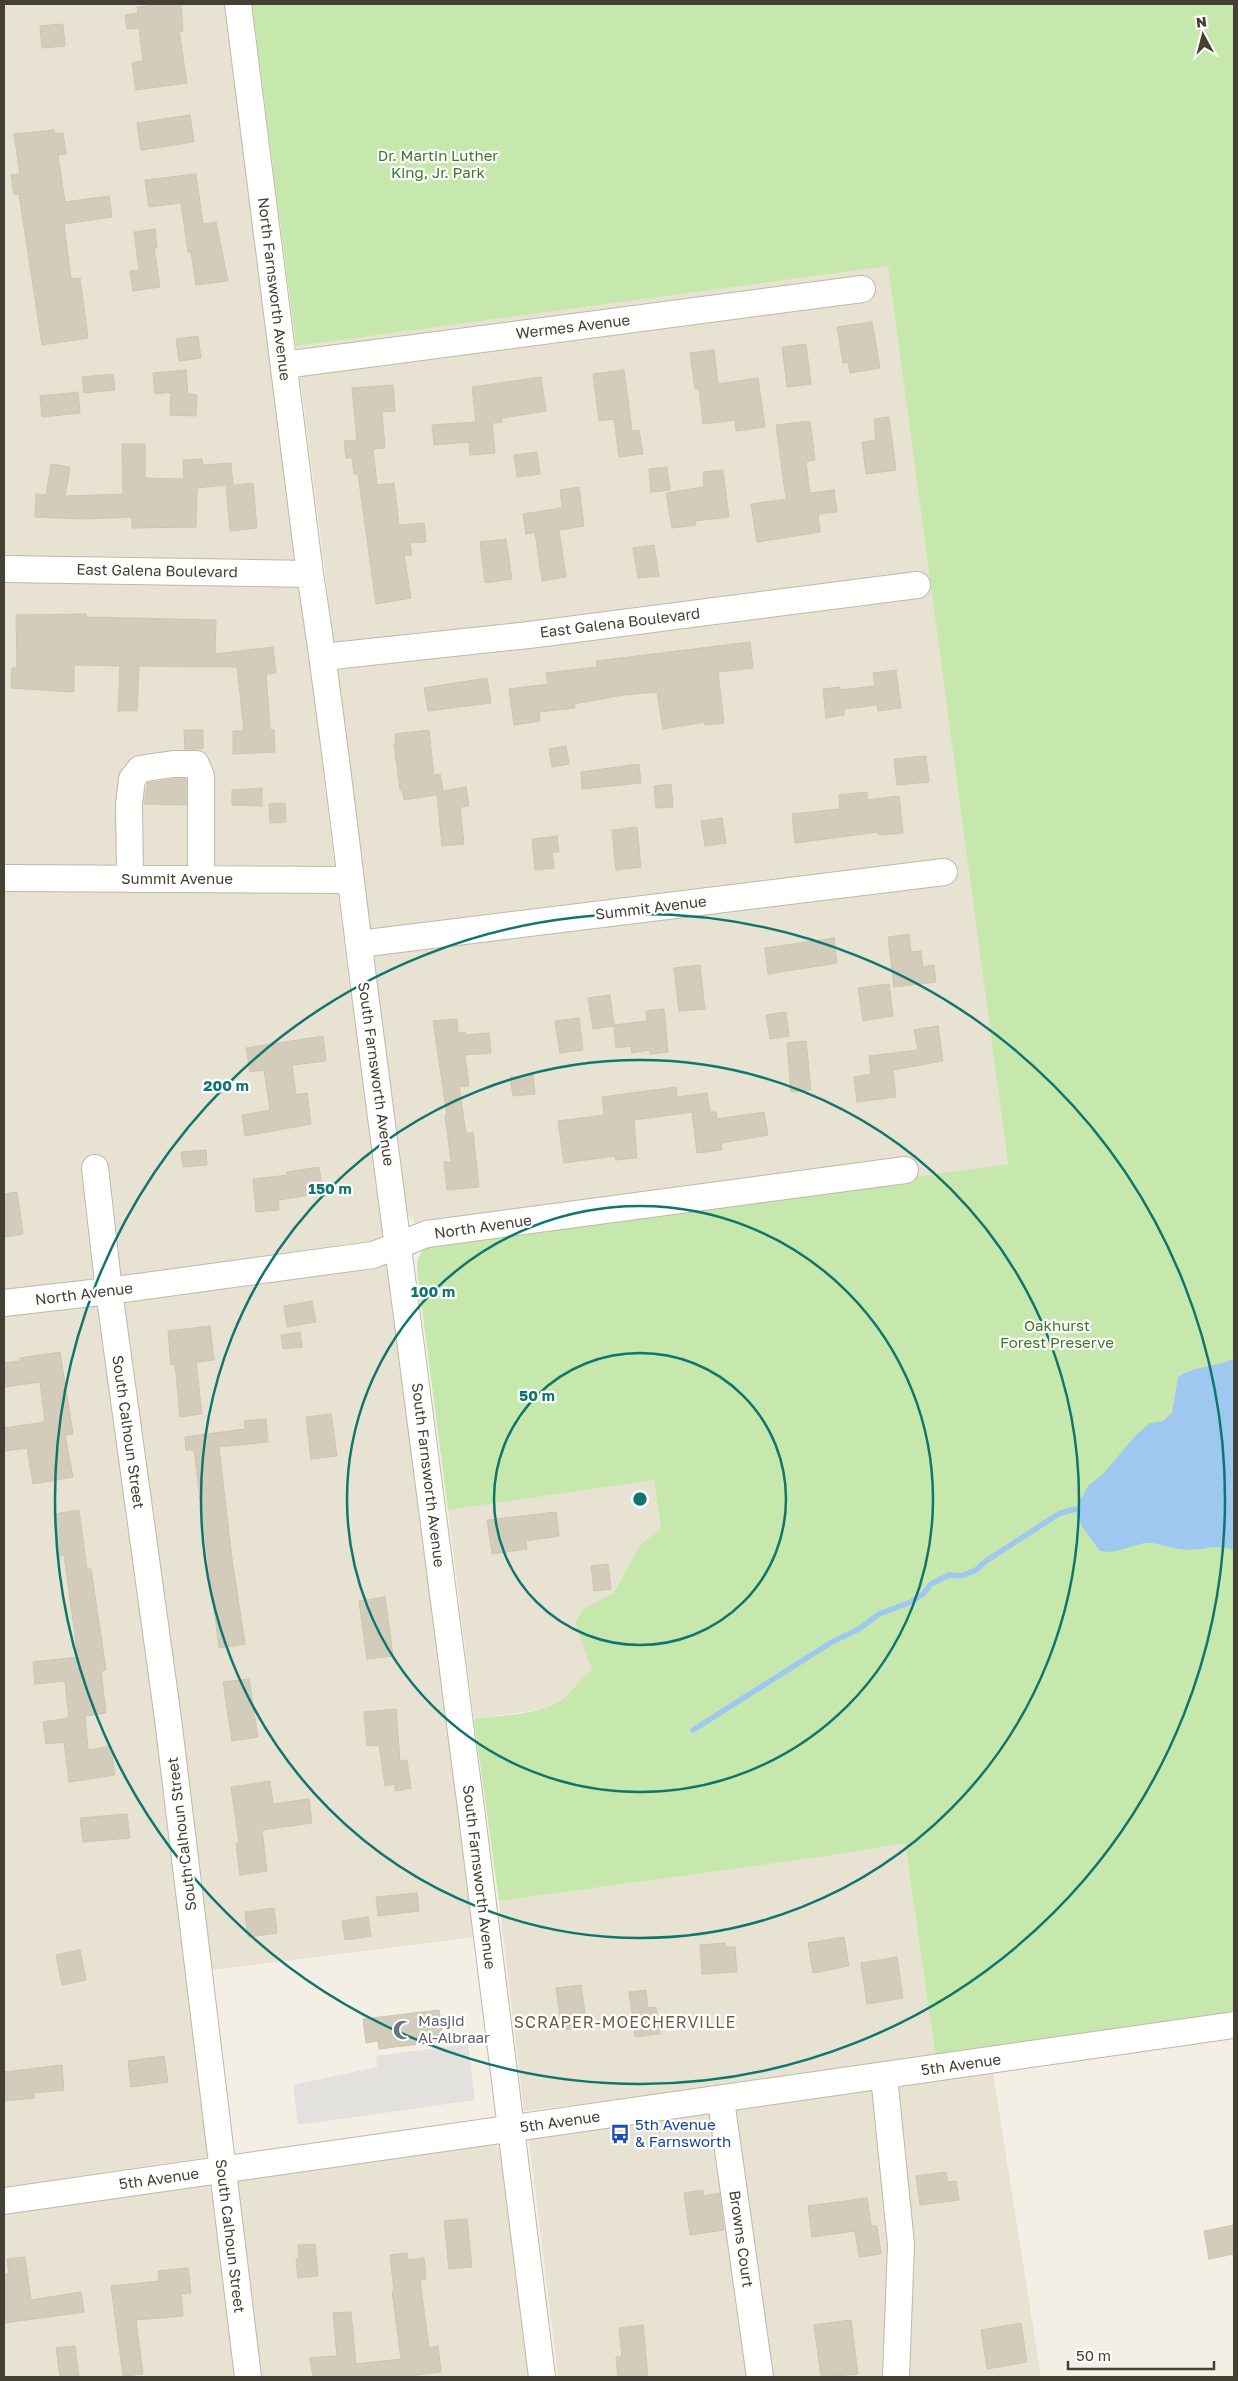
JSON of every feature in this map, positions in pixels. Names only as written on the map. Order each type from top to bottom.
[{"type":"street","name":"North Farnsworth Avenue","points":[[238,4],[310,574]]},
{"type":"street","name":"Wermes Avenue","points":[[284,365],[862,289]]},
{"type":"street","name":"East Galena Boulevard","points":[[4,569],[310,574]]},
{"type":"street","name":"South Farnsworth Avenue","points":[[310,574],[323,657],[350,880],[400,1245],[542,2377]]},
{"type":"street","name":"East Galena Boulevard","points":[[323,657],[529,635],[918,585]]},
{"type":"street","points":[[130,879],[129,804],[132,779],[140,769],[173,764],[196,764],[201,776],[201,879]]},
{"type":"street","name":"Summit Avenue","points":[[359,944],[944,872]]},
{"type":"street","name":"Summit Avenue","points":[[4,878],[350,880]]},
{"type":"street","name":"South Calhoun Street","points":[[94,1168],[109,1291],[168,1719],[248,2377]]},
{"type":"street","name":"North Avenue","points":[[4,1303],[109,1291],[373,1255],[427,1234],[905,1170]]},
{"type":"street","name":"5th Avenue","points":[[4,2201],[1234,2025]]},
{"type":"street","points":[[884,2076],[901,2244],[896,2377]]},
{"type":"street","name":"Browns Court","points":[[720,2100],[760,2377]]},
{"type":"shaded area","points":[[4,4],[226,4],[272,350],[345,952],[407,1391],[476,1937],[211,1970],[228,2154],[4,2187]]},
{"type":"shaded area","points":[[888,265],[1008,1164],[431,1243],[407,1213],[296,346]]},
{"type":"shaded area","points":[[654,1480],[683,1689],[474,1719],[448,1510]]},
{"type":"shaded area","points":[[905,1843],[936,2059],[524,2111],[499,1901],[821,1857]]},
{"type":"shaded area","points":[[468,2044],[475,2100],[298,2125],[293,2085],[377,2067],[376,2056]]},
{"type":"shaded area","points":[[993,2073],[1041,2377],[558,2377],[529,2139]]},
{"type":"shaded area","points":[[493,2144],[500,2150],[505,2171],[531,2377],[4,2377],[4,2212]]},
{"type":"green space","name":"Oakhurst Forest Preserve","points":[[252,4],[1234,4],[1234,2014],[936,2059],[905,1843],[821,1857],[499,1901],[474,1719],[532,1712],[554,1705],[570,1693],[592,1670],[575,1623],[583,1609],[614,1593],[640,1545],[661,1529],[654,1480],[448,1510],[417,1270],[419,1258],[424,1249],[431,1243],[1008,1164],[888,266],[296,346]]},
{"type":"water","points":[[1234,1358],[1234,1550],[1221,1547],[1187,1550],[1145,1543],[1117,1551],[1100,1551],[1081,1525],[1076,1509],[1088,1486],[1104,1473],[1136,1435],[1150,1423],[1163,1421],[1172,1413],[1178,1377],[1192,1370],[1220,1364]]},
{"type":"building","points":[[151,4],[181,4],[183,31],[179,31],[187,83],[136,90],[132,63],[143,61],[139,28],[127,29],[125,15],[138,13],[137,7],[151,6]]},
{"type":"building","points":[[63,24],[65,46],[42,48],[40,26]]},
{"type":"building","points":[[190,115],[194,142],[141,150],[137,123]]},
{"type":"building","points":[[54,130],[55,134],[63,133],[66,154],[58,155],[65,202],[109,196],[112,217],[64,224],[71,279],[80,278],[88,338],[42,345],[19,194],[14,195],[11,175],[20,174],[14,134]]},
{"type":"building","points":[[196,174],[203,224],[216,222],[228,281],[196,285],[191,252],[188,252],[181,203],[149,207],[145,180]]},
{"type":"building","points":[[155,229],[157,248],[154,248],[160,287],[133,291],[130,271],[139,270],[134,232]]},
{"type":"building","points":[[872,322],[880,368],[850,373],[848,362],[843,363],[837,327]]},
{"type":"building","points":[[198,336],[201,358],[179,361],[176,339]]},
{"type":"building","points":[[806,344],[811,384],[787,387],[782,347]]},
{"type":"building","points":[[714,350],[718,384],[758,378],[765,427],[736,431],[735,420],[703,424],[699,389],[695,389],[690,353]]},
{"type":"building","points":[[186,370],[188,394],[197,395],[196,416],[170,415],[171,392],[155,394],[153,373]]},
{"type":"building","points":[[624,370],[632,431],[639,430],[643,454],[619,457],[614,419],[599,421],[593,374]]},
{"type":"building","points":[[113,374],[115,390],[84,393],[82,377]]},
{"type":"building","points":[[541,377],[546,411],[502,418],[502,422],[492,423],[495,453],[470,455],[469,442],[434,445],[432,425],[476,422],[472,387]]},
{"type":"building","points":[[393,385],[395,411],[382,412],[385,448],[373,449],[377,485],[394,483],[399,525],[424,523],[426,542],[410,543],[412,555],[404,555],[411,598],[376,604],[358,474],[354,474],[352,458],[346,458],[344,441],[357,440],[352,388]]},
{"type":"building","points":[[78,392],[80,413],[42,417],[40,396]]},
{"type":"building","points":[[889,417],[896,470],[866,474],[862,442],[876,440],[874,419]]},
{"type":"building","points":[[810,421],[815,460],[806,462],[810,493],[834,490],[837,512],[818,514],[820,532],[757,542],[751,504],[786,499],[776,425]]},
{"type":"building","points":[[122,444],[145,444],[145,478],[184,479],[183,460],[202,459],[203,465],[231,463],[233,484],[197,488],[196,527],[132,528],[132,517],[84,519],[35,517],[36,494],[46,495],[51,464],[70,467],[65,496],[123,494]]},
{"type":"building","points":[[537,452],[540,474],[517,477],[514,455]]},
{"type":"building","points":[[667,467],[670,490],[651,492],[649,469]]},
{"type":"building","points":[[723,470],[729,517],[695,521],[696,525],[672,528],[666,493],[704,487],[703,472]]},
{"type":"building","points":[[253,483],[257,528],[230,531],[226,486]]},
{"type":"building","points":[[579,487],[584,526],[559,530],[566,577],[542,581],[535,532],[526,534],[523,514],[562,508],[560,490]]},
{"type":"building","points":[[506,539],[512,579],[485,583],[480,542]]},
{"type":"building","points":[[654,545],[659,576],[638,578],[633,548]]},
{"type":"building","points":[[86,614],[86,617],[216,620],[215,654],[273,647],[276,673],[266,674],[270,730],[274,730],[275,752],[233,754],[233,731],[244,731],[237,667],[139,666],[137,711],[118,711],[120,666],[74,665],[74,692],[11,688],[12,668],[17,668],[16,615]]},
{"type":"building","points":[[750,642],[753,668],[718,672],[724,723],[705,725],[705,722],[663,729],[657,692],[623,695],[574,704],[575,708],[539,712],[540,721],[514,725],[509,689],[548,684],[546,673],[597,667],[596,661]]},
{"type":"building","points":[[896,670],[901,708],[878,711],[877,705],[844,709],[844,715],[826,718],[823,689],[840,687],[840,690],[875,686],[873,673]]},
{"type":"building","points":[[487,678],[491,703],[428,711],[424,688]]},
{"type":"building","points":[[184,730],[203,730],[203,749],[185,749]]},
{"type":"building","points":[[429,730],[434,775],[440,774],[443,791],[466,787],[469,806],[460,807],[464,844],[442,846],[437,795],[404,800],[402,790],[400,790],[394,744],[396,744],[395,734]]},
{"type":"building","points":[[566,746],[569,764],[552,767],[549,749]]},
{"type":"building","points":[[926,756],[929,782],[897,785],[894,759]]},
{"type":"building","points":[[639,764],[641,783],[582,789],[581,772]]},
{"type":"building","points":[[186,779],[186,805],[144,804],[148,783]]},
{"type":"building","points":[[671,784],[673,807],[656,808],[654,786]]},
{"type":"building","points":[[262,788],[262,806],[232,805],[232,790]]},
{"type":"building","points":[[867,792],[868,800],[899,796],[903,833],[879,835],[878,832],[795,843],[792,814],[840,809],[839,795]]},
{"type":"building","points":[[285,803],[286,822],[270,823],[269,804]]},
{"type":"building","points":[[722,818],[726,843],[705,846],[701,821]]},
{"type":"building","points":[[637,827],[641,867],[616,870],[612,830]]},
{"type":"building","points":[[557,836],[559,852],[552,852],[554,868],[535,870],[532,839]]},
{"type":"building","points":[[909,934],[911,952],[921,951],[923,967],[934,965],[936,982],[894,987],[888,937]]},
{"type":"building","points":[[834,938],[837,963],[768,974],[765,948]]},
{"type":"building","points":[[700,965],[705,1009],[679,1011],[674,968]]},
{"type":"building","points":[[889,984],[893,1016],[863,1021],[858,988]]},
{"type":"building","points":[[610,995],[614,1025],[647,1021],[646,1011],[664,1009],[668,1052],[650,1054],[650,1050],[632,1053],[631,1046],[616,1048],[614,1026],[593,1029],[588,998]]},
{"type":"building","points":[[786,1012],[789,1036],[770,1039],[766,1015]]},
{"type":"building","points":[[579,1018],[583,1050],[560,1053],[555,1021]]},
{"type":"building","points":[[457,1019],[458,1033],[465,1032],[466,1035],[489,1033],[491,1053],[465,1055],[469,1086],[459,1087],[466,1133],[473,1133],[479,1187],[447,1190],[444,1162],[451,1162],[445,1115],[447,1115],[433,1021]]},
{"type":"building","points":[[938,1026],[943,1061],[893,1070],[896,1097],[857,1102],[854,1077],[871,1074],[869,1056],[918,1050],[914,1030]]},
{"type":"building","points":[[323,1036],[326,1061],[292,1065],[296,1095],[307,1093],[311,1124],[245,1136],[242,1115],[270,1110],[264,1070],[250,1072],[246,1048]]},
{"type":"building","points":[[806,1041],[811,1090],[791,1092],[787,1043]]},
{"type":"building","points":[[533,1075],[535,1094],[513,1096],[510,1077]]},
{"type":"building","points":[[676,1087],[677,1097],[707,1093],[710,1112],[716,1112],[717,1119],[764,1112],[768,1135],[721,1143],[722,1150],[697,1153],[692,1112],[634,1120],[637,1158],[616,1160],[615,1156],[564,1163],[558,1121],[604,1115],[602,1097]]},
{"type":"building","points":[[206,1150],[207,1165],[183,1167],[181,1152]]},
{"type":"building","points":[[319,1167],[323,1193],[278,1200],[279,1210],[256,1212],[253,1179],[288,1175],[287,1172]]},
{"type":"building","points":[[17,1192],[23,1234],[4,1237],[4,1194]]},
{"type":"building","points":[[312,1301],[316,1322],[287,1327],[284,1306]]},
{"type":"building","points":[[210,1326],[214,1360],[196,1362],[202,1414],[180,1417],[175,1364],[171,1365],[168,1331]]},
{"type":"building","points":[[300,1332],[302,1347],[283,1349],[281,1335]]},
{"type":"building","points":[[60,1352],[73,1434],[65,1435],[73,1477],[33,1484],[27,1448],[4,1451],[4,1428],[45,1422],[40,1382],[4,1387],[4,1363],[20,1361],[20,1358]]},
{"type":"building","points":[[331,1414],[337,1456],[311,1459],[306,1417]]},
{"type":"building","points":[[266,1419],[268,1442],[219,1447],[232,1559],[245,1644],[219,1648],[194,1450],[186,1450],[185,1437],[245,1429],[244,1421]]},
{"type":"building","points":[[79,1510],[87,1569],[91,1569],[106,1670],[101,1671],[106,1713],[85,1716],[88,1750],[111,1746],[115,1775],[69,1782],[64,1742],[46,1744],[43,1722],[69,1718],[65,1681],[35,1684],[33,1662],[78,1657],[64,1555],[60,1556],[54,1514]]},
{"type":"building","points":[[556,1512],[559,1536],[526,1541],[527,1549],[492,1554],[487,1520]]},
{"type":"building","points":[[608,1564],[611,1589],[594,1591],[591,1566]]},
{"type":"building","points":[[385,1597],[393,1656],[367,1659],[359,1601]]},
{"type":"building","points":[[249,1679],[258,1737],[232,1741],[223,1682]]},
{"type":"building","points":[[396,1709],[400,1761],[407,1760],[411,1788],[395,1791],[395,1784],[385,1786],[379,1745],[367,1746],[364,1712]]},
{"type":"building","points":[[270,1781],[273,1804],[309,1799],[312,1823],[262,1830],[267,1871],[240,1875],[236,1844],[239,1843],[231,1787]]},
{"type":"building","points":[[127,1814],[130,1838],[83,1842],[80,1818]]},
{"type":"building","points":[[417,1893],[419,1911],[378,1916],[376,1897]]},
{"type":"building","points":[[274,1908],[277,1933],[248,1937],[245,1912]]},
{"type":"building","points":[[368,1917],[371,1936],[345,1940],[342,1921]]},
{"type":"building","points":[[844,1937],[849,1966],[813,1973],[808,1943]]},
{"type":"building","points":[[725,1943],[726,1947],[735,1947],[737,1972],[702,1974],[700,1945]]},
{"type":"building","points":[[80,1950],[86,1980],[62,1985],[56,1955]]},
{"type":"building","points":[[897,1957],[903,1998],[867,2004],[861,1963]]},
{"type":"building","points":[[581,1985],[587,2027],[562,2030],[556,1988]]},
{"type":"building","points":[[646,1990],[648,2008],[656,2007],[660,2034],[635,2037],[629,1992]]},
{"type":"building","name":"Masjid Al-Albraar","points":[[439,2010],[443,2041],[379,2049],[378,2041],[366,2043],[363,2019]]},
{"type":"building","points":[[164,2056],[168,2082],[131,2087],[128,2061]]},
{"type":"building","points":[[62,2065],[64,2090],[34,2093],[35,2098],[4,2101],[4,2072]]},
{"type":"building","points":[[946,2172],[948,2182],[956,2181],[959,2200],[920,2205],[916,2176]]},
{"type":"building","points":[[703,2190],[704,2196],[719,2193],[724,2230],[690,2235],[684,2193]]},
{"type":"building","points":[[867,2198],[871,2226],[877,2226],[881,2254],[859,2257],[855,2231],[812,2237],[808,2206]]},
{"type":"building","points":[[467,2219],[472,2267],[449,2269],[444,2221]]},
{"type":"building","points":[[1234,2225],[1234,2254],[1209,2259],[1204,2231]]},
{"type":"building","points":[[315,2244],[318,2276],[298,2278],[296,2259],[299,2258],[298,2245]]},
{"type":"building","points":[[407,2253],[408,2260],[424,2258],[426,2279],[420,2280],[429,2348],[438,2346],[441,2372],[400,2377],[313,2377],[310,2358],[337,2356],[333,2313],[351,2312],[356,2364],[401,2359],[392,2291],[394,2291],[390,2255]]},
{"type":"building","points":[[25,2257],[31,2300],[81,2292],[84,2312],[4,2323],[4,2274],[9,2274],[7,2259]]},
{"type":"building","points":[[188,2268],[191,2293],[181,2294],[183,2316],[136,2320],[143,2374],[123,2376],[111,2286],[159,2281],[158,2271]]},
{"type":"building","points":[[851,2320],[858,2374],[821,2377],[814,2325]]},
{"type":"building","points":[[1021,2323],[1027,2362],[987,2369],[981,2330]]},
{"type":"building","points":[[643,2325],[648,2377],[618,2377],[616,2357],[622,2357],[619,2328]]},
{"type":"building","points":[[75,2346],[79,2377],[60,2377],[56,2348]]},
{"type":"waterway","points":[[693,1730],[832,1642],[859,1629],[879,1614],[911,1602],[923,1594],[931,1584],[949,1575],[961,1576],[976,1570],[986,1561],[1060,1513],[1076,1509]]},
{"type":"place","name":"Masjid Al-Albraar","points":[[403,2030]]},
{"type":"place","name":"5th Avenue & Farnsworth","points":[[620,2134]]},
{"type":"district","name":"SCRAPER-MOECHERVILLE","points":[[625,2022]]},
{"type":"park label","name":"Dr. Martin Luther King, Jr. Park","points":[[438,164]]}]
